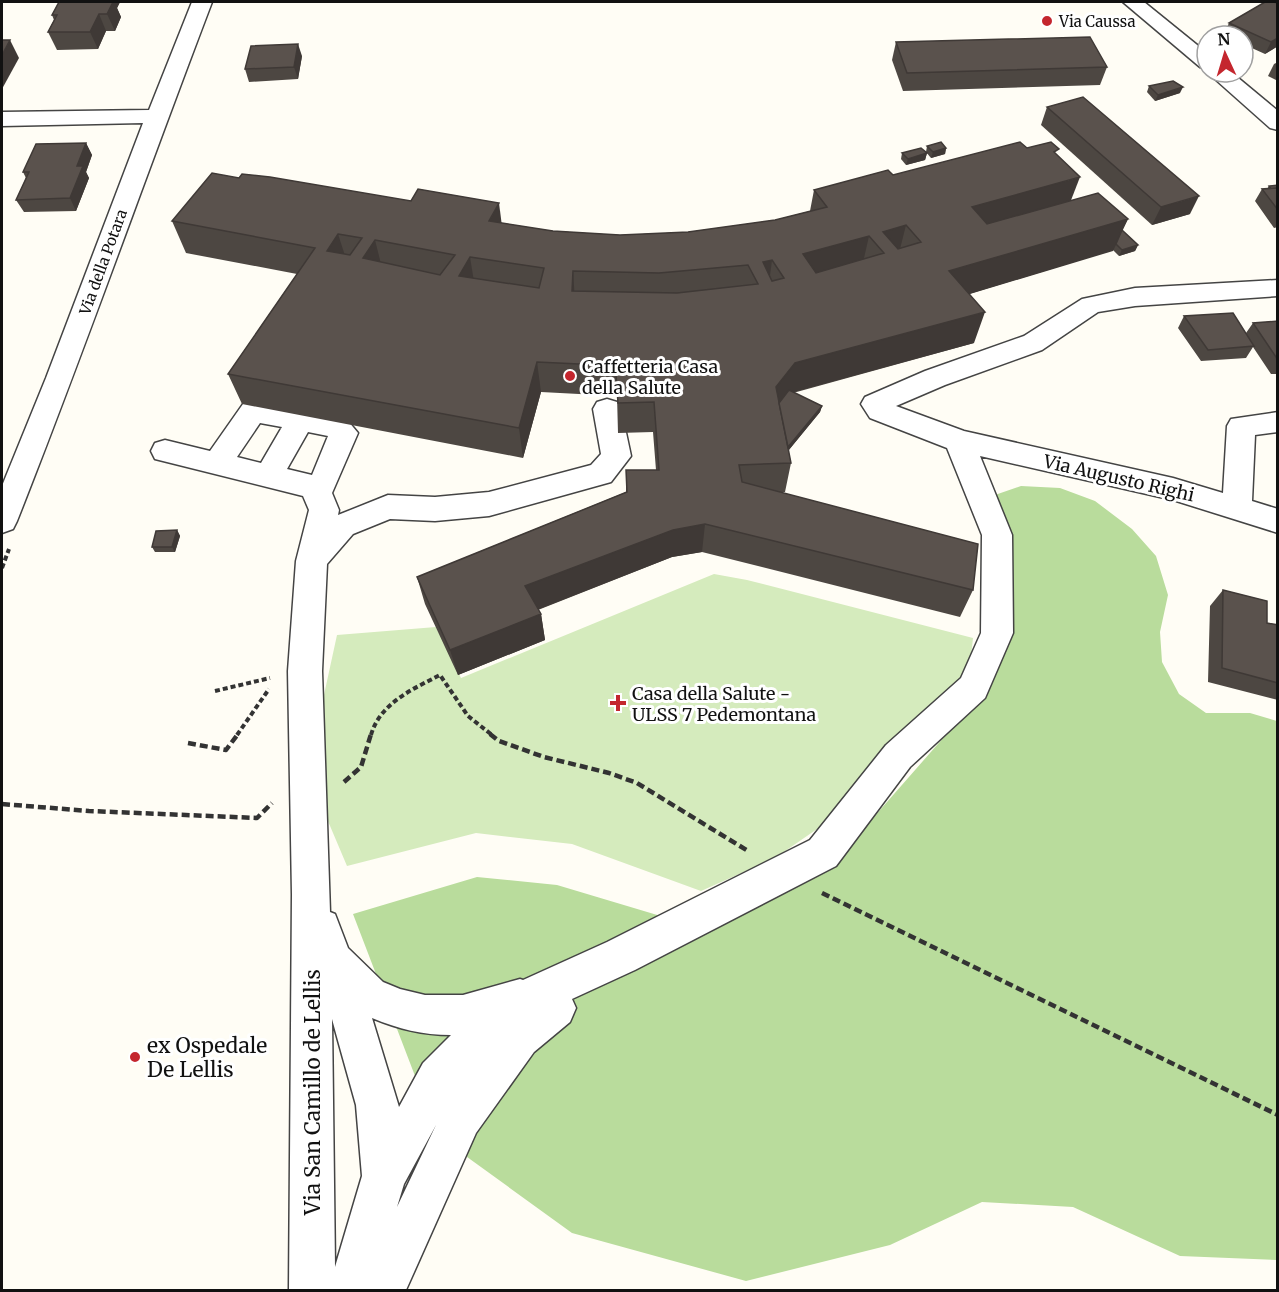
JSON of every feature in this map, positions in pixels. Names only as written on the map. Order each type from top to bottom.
[{"type":"street","name":"Via della Potara","points":[[2,521],[60,378],[157,116],[202,2]]},
{"type":"street","points":[[1132,8],[1195,54]]},
{"type":"street","points":[[1232,84],[1278,123]]},
{"type":"street","points":[[2,119],[157,116]]},
{"type":"street","points":[[959,441],[880,411],[875,404],[935,378],[1033,343],[1091,305],[1135,297],[1278,288]]},
{"type":"street","points":[[312,561],[342,526],[388,507],[435,509],[489,504],[601,474],[616,456],[607,409]]},
{"type":"street","points":[[165,451],[217,464],[269,476],[319,489],[344,433],[338,428],[253,411],[217,464]]},
{"type":"street","points":[[269,476],[300,420]]},
{"type":"street","points":[[1237,507],[1241,426],[1278,422]]},
{"type":"street","name":"Via Augusto Righi","points":[[959,441],[1173,489],[1278,520]]},
{"type":"street","name":"Via San Camillo de Lellis","points":[[351,1290],[384,1177],[438,1078],[472,1043],[538,994],[621,956],[823,853],[898,756],[973,688],[997,633],[997,535],[959,441]]},
{"type":"street","name":"Via San Camillo de Lellis","points":[[312,1290],[311,894],[305,671],[312,561],[324,510],[319,489]]},
{"type":"street","name":"Via San Camillo de Lellis","points":[[311,894],[360,1042],[377,1105],[384,1177]]},
{"type":"street","name":"Via San Camillo de Lellis","points":[[383,1290],[461,1118],[519,1037],[621,956]]},
{"type":"street","points":[[331,960],[369,996],[425,1015],[463,1015],[538,994]]},
{"type":"path","points":[[2,804],[89,811],[257,818],[272,803],[308,797],[339,787],[361,767],[372,730],[382,713],[403,694],[440,675],[468,716],[499,741],[544,757],[609,773],[637,783],[690,814],[782,874],[1278,1115]]},
{"type":"path","points":[[188,743],[226,750],[278,676]]},
{"type":"green space","points":[[1021,486],[1060,488],[1095,501],[1132,529],[1156,556],[1168,595],[1160,632],[1162,662],[1179,694],[1206,713],[1250,713],[1277,721],[1277,1260],[1180,1256],[1073,1207],[982,1202],[890,1245],[746,1281],[572,1233],[438,1136],[353,914],[477,877],[557,885],[704,929],[837,859],[980,696],[992,496]]},
{"type":"green space","points":[[714,574],[747,580],[973,638],[969,674],[881,785],[775,858],[701,891],[572,844],[476,833],[347,866],[322,807],[317,727],[337,635],[436,627],[461,678]]},
{"type":"building","points":[[59,2],[113,2],[107,14],[99,14],[90,32],[48,32],[57,15],[52,15]]},
{"type":"building","points":[[1265,2],[1278,3],[1278,38],[1271,42],[1255,35],[1255,24],[1229,23]]},
{"type":"building","points":[[1090,37],[1107,67],[907,73],[896,42]]},
{"type":"building","points":[[2,40],[10,40],[2,55]]},
{"type":"building","points":[[298,44],[294,67],[245,69],[251,46]]},
{"type":"building","points":[[1173,81],[1183,87],[1158,95],[1149,86]]},
{"type":"building","points":[[1083,97],[1199,196],[1161,207],[1047,107]]},
{"type":"building","points":[[941,142],[946,148],[933,152],[927,146]]},
{"type":"building","points":[[1020,142],[1027,148],[1051,142],[1059,149],[1054,152],[1080,177],[972,207],[987,224],[1098,193],[1128,219],[949,271],[985,312],[795,363],[776,387],[791,463],[739,465],[742,482],[978,544],[973,590],[705,524],[673,530],[525,586],[541,614],[450,650],[417,577],[627,492],[626,470],[659,470],[654,402],[618,403],[616,375],[641,374],[622,366],[537,362],[519,428],[228,374],[315,248],[172,221],[212,173],[239,178],[242,174],[270,177],[411,201],[418,189],[499,203],[489,221],[553,231],[620,235],[688,232],[775,220],[827,207],[814,190],[888,170],[893,175]],"holes":[[[906,225],[921,242],[898,249],[883,232]],[[338,234],[362,238],[350,255],[327,251]],[[869,236],[884,253],[816,273],[803,254]],[[375,240],[455,255],[440,275],[363,258]],[[470,257],[544,268],[539,288],[459,276]],[[772,260],[784,278],[772,281],[763,262]],[[748,265],[758,284],[677,293],[572,291],[573,271],[659,273]]]},
{"type":"building","points":[[86,143],[77,166],[83,166],[70,198],[16,200],[29,172],[23,172],[36,144]]},
{"type":"building","points":[[921,148],[927,153],[908,159],[902,153]]},
{"type":"building","points":[[1278,185],[1278,188],[1271,189],[1269,186]]},
{"type":"building","points":[[1278,188],[1278,210],[1262,189]]},
{"type":"building","points":[[1122,230],[1138,245],[1122,250],[1116,244]]},
{"type":"building","points":[[1233,313],[1254,346],[1208,350],[1184,316]]},
{"type":"building","points":[[1278,321],[1278,360],[1253,323]]},
{"type":"building","points":[[789,390],[822,406],[788,447],[779,403]]},
{"type":"building","points":[[177,530],[172,547],[152,547],[156,531]]},
{"type":"building","points":[[1223,590],[1267,601],[1267,623],[1278,625],[1278,683],[1222,668]]},
{"type":"place","name":"Via Caussa","points":[[1047,21]]},
{"type":"place","name":"Caffetteria Casa della Salute","points":[[570,376]]},
{"type":"place","name":"Casa della Salute - ULSS 7 Pedemontana","points":[[618,703]]},
{"type":"place","name":"ex Ospedale De Lellis","points":[[135,1057]]}]
